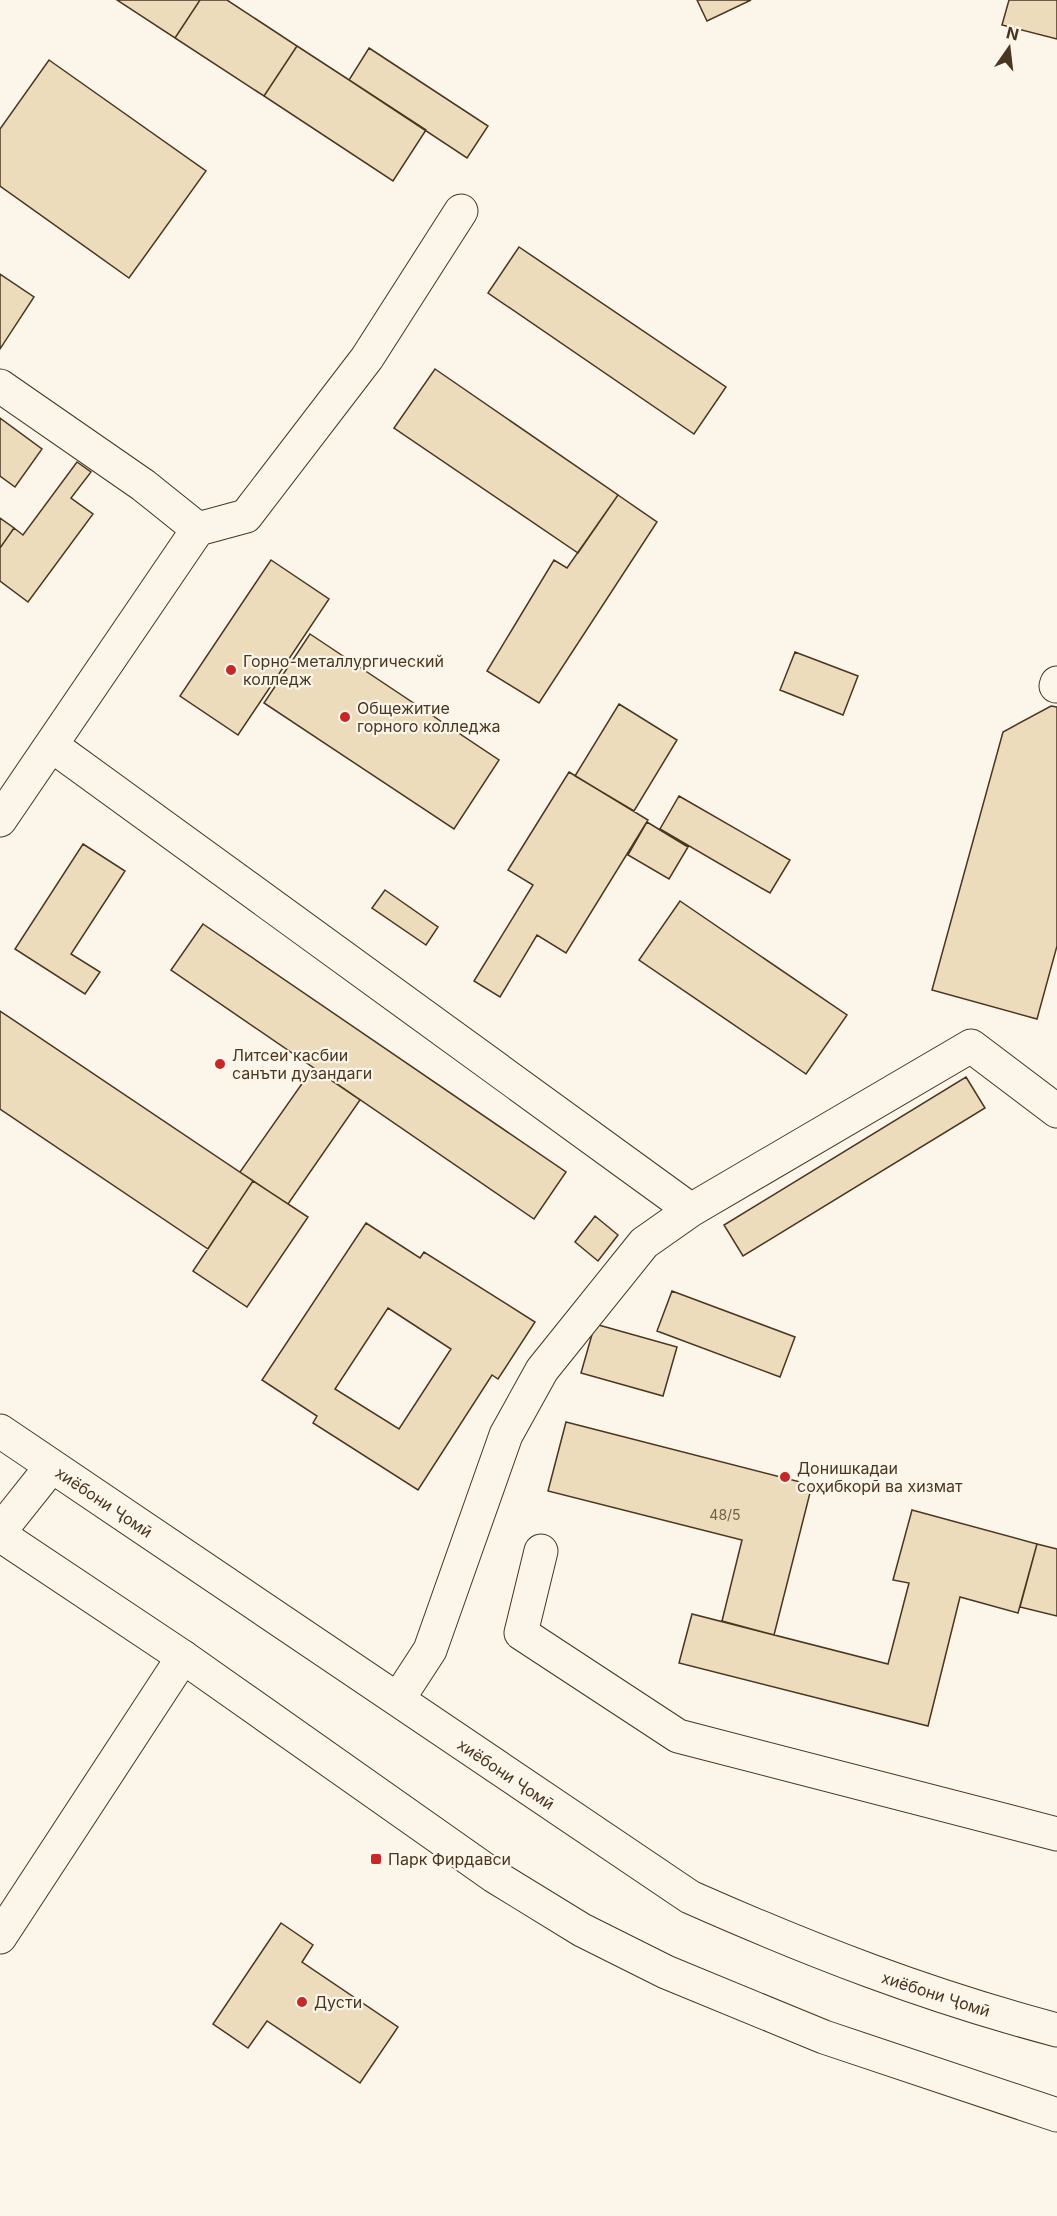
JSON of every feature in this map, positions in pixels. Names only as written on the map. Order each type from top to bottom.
[{"type":"main road","points":[[0,820],[198,529],[246,516],[367,358],[461,212]]},
{"type":"main road","points":[[0,386],[143,485],[198,529]]},
{"type":"main road","points":[[51,745],[691,1210]]},
{"type":"main road","points":[[404,1690],[430,1650],[506,1435],[542,1370],[644,1243],[691,1210],[970,1046],[1057,1111]]},
{"type":"main road","name":"хиёбони Ҷомӣ","points":[[0,1431],[690,1897],[807,1949],[909,1986],[1057,2030]]},
{"type":"main road","points":[[51,1467],[0,1533],[183,1657],[494,1875],[582,1930],[666,1972],[824,2037],[1057,2115]]},
{"type":"main road","points":[[541,1551],[521,1633],[678,1736],[1057,1834]]},
{"type":"main road","points":[[0,1937],[183,1657]]},
{"type":"building","points":[[117,0],[200,0],[175,38]]},
{"type":"building","points":[[200,0],[227,0],[297,46],[264,96],[175,38]]},
{"type":"building","points":[[697,0],[751,0],[707,21]]},
{"type":"building","points":[[1009,0],[1057,0],[1057,39],[1002,25]]},
{"type":"building","points":[[297,46],[426,130],[393,181],[264,96]]},
{"type":"building","points":[[369,48],[488,126],[467,158],[349,80]]},
{"type":"building","points":[[49,60],[206,171],[129,278],[0,186],[0,129]]},
{"type":"building","points":[[519,247],[726,387],[694,434],[488,293]]},
{"type":"building","points":[[0,274],[34,297],[0,349]]},
{"type":"building","points":[[435,369],[618,495],[578,553],[394,428]]},
{"type":"building","points":[[0,418],[42,449],[15,487],[0,476]]},
{"type":"building","points":[[77,462],[91,472],[71,498],[93,514],[28,602],[0,581],[0,548],[14,528],[23,535]]},
{"type":"building","points":[[618,495],[657,522],[539,703],[487,671],[554,560],[567,568]]},
{"type":"building","points":[[0,518],[14,528],[0,548]]},
{"type":"building","points":[[271,560],[329,599],[238,735],[180,696]]},
{"type":"building","points":[[310,634],[499,760],[454,829],[264,703]]},
{"type":"building","points":[[795,652],[858,676],[843,715],[780,690]]},
{"type":"building","points":[[619,704],[677,740],[634,811],[575,776]]},
{"type":"building","points":[[1051,706],[1057,707],[1057,946],[1037,1019],[932,990],[1003,732]]},
{"type":"building","points":[[569,772],[648,820],[566,953],[537,935],[500,997],[474,981],[533,885],[508,870]]},
{"type":"building","points":[[679,796],[790,860],[770,893],[660,829]]},
{"type":"building","points":[[647,822],[688,847],[669,879],[628,855]]},
{"type":"building","points":[[83,844],[125,871],[71,954],[100,972],[85,994],[15,949]]},
{"type":"building","points":[[385,890],[438,927],[426,945],[372,908]]},
{"type":"building","points":[[680,901],[847,1015],[806,1074],[639,960]]},
{"type":"building","points":[[203,924],[566,1172],[534,1219],[171,970]]},
{"type":"building","points":[[0,1011],[253,1181],[208,1249],[0,1109]]},
{"type":"building","points":[[313,1068],[360,1100],[288,1204],[240,1172]]},
{"type":"building","points":[[966,1077],[985,1108],[743,1256],[724,1225]]},
{"type":"building","points":[[253,1181],[308,1217],[247,1307],[193,1271]]},
{"type":"building","points":[[595,1216],[618,1235],[598,1261],[575,1242]]},
{"type":"building","points":[[366,1223],[420,1258],[424,1252],[535,1322],[498,1379],[492,1375],[418,1490],[313,1423],[317,1416],[262,1380]],"holes":[[[388,1308],[451,1349],[399,1429],[335,1389]]]},
{"type":"building","points":[[672,1291],[795,1337],[780,1377],[657,1331]]},
{"type":"building","points":[[595,1324],[677,1347],[663,1396],[581,1373]]},
{"type":"building","points":[[566,1422],[812,1485],[774,1635],[722,1621],[742,1540],[548,1491]]},
{"type":"building","points":[[912,1510],[1037,1544],[1018,1613],[960,1597],[928,1726],[679,1663],[692,1614],[888,1664],[909,1583],[893,1580]]},
{"type":"building","points":[[1037,1544],[1057,1549],[1057,1616],[1020,1607]]},
{"type":"building","points":[[281,1923],[313,1945],[302,1962],[398,2027],[360,2083],[267,2021],[248,2048],[213,2024]]},
{"type":"place","name":"Горно-металлургический колледж","points":[[231,670]]},
{"type":"place","name":"Общежитие горного колледжа","points":[[345,717]]},
{"type":"place","name":"Литсеи касбии санъти дузандаги","points":[[220,1064]]},
{"type":"place","name":"Донишкадаи соҳибкорӣ ва хизмат","points":[[785,1477]]},
{"type":"place","name":"Парк Фирдавси","points":[[376,1859]]},
{"type":"place","name":"Дусти","points":[[302,2002]]}]
